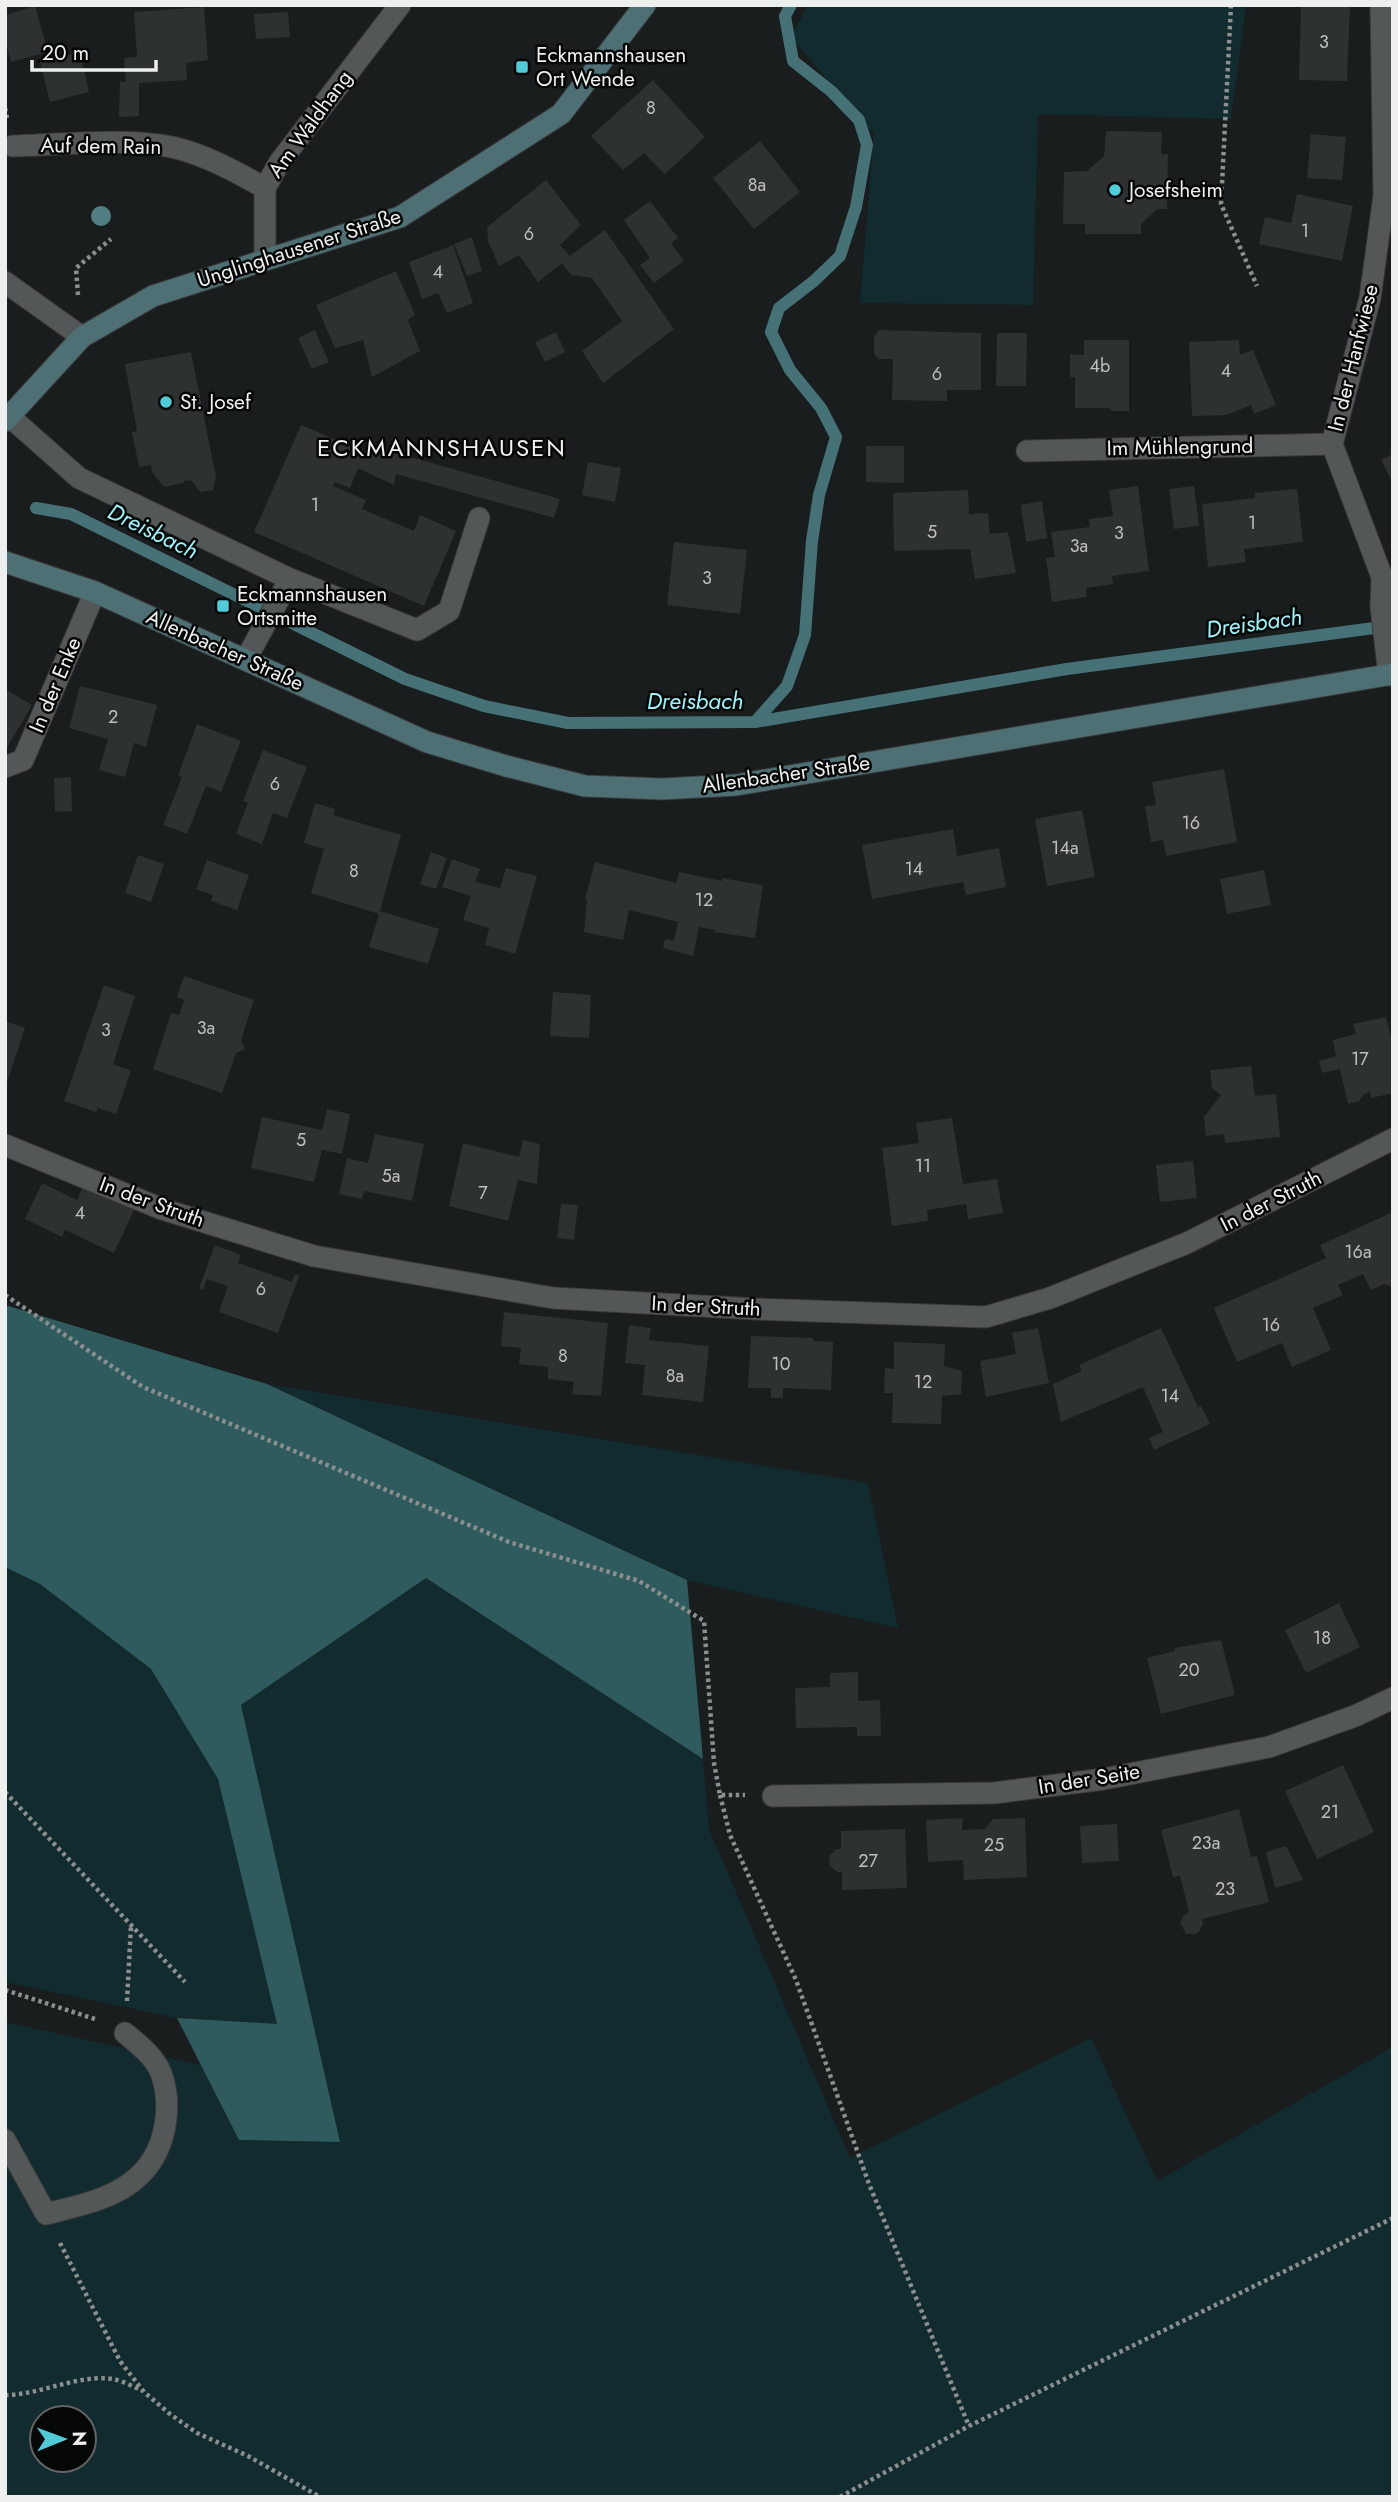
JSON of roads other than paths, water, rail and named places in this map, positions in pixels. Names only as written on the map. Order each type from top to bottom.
[{"type":"main road","name":"Unglinghausener Straße","points":[[7,419],[82,337],[153,296],[400,217],[561,114],[645,5]]},
{"type":"main road","name":"Allenbacher Straße","points":[[5,562],[95,592],[427,742],[585,786],[662,789],[736,785],[1391,675]]},
{"type":"street","name":"Am Waldhang","points":[[265,259],[265,188],[279,163],[400,5]]},
{"type":"street","name":"In der Hanfwiese","points":[[1381,5],[1384,196],[1370,298],[1332,444],[1387,573]]},
{"type":"street","name":"Auf dem Rain","points":[[13,146],[123,143],[174,148],[216,161],[265,188]]},
{"type":"street","points":[[5,282],[82,337]]},
{"type":"street","points":[[7,419],[79,478],[287,585],[417,630],[449,611],[479,518]]},
{"type":"street","name":"Im Mühlengrund","points":[[1027,451],[1332,444]]},
{"type":"street","points":[[1387,573],[1381,607],[1391,675]]},
{"type":"street","points":[[246,659],[287,585]]},
{"type":"street","name":"In der Enke","points":[[5,768],[23,760],[95,592]]},
{"type":"street","name":"In der Struth","points":[[5,1145],[162,1209],[314,1256],[553,1298],[986,1317],[1049,1298],[1186,1243],[1393,1139]]},
{"type":"street","name":"In der Seite","points":[[773,1796],[994,1793],[1104,1779],[1269,1747],[1355,1716],[1393,1698]]},
{"type":"street","points":[[5,2140],[46,2214],[89,2204],[118,2190],[140,2175],[158,2151],[166,2122],[166,2096],[160,2071],[141,2046],[125,2033]]},
{"type":"waterway","points":[[755,722],[787,686],[805,635],[812,541],[819,495],[836,437],[821,408],[790,370],[771,332],[779,308],[814,281],[840,256],[856,207],[867,145],[859,120],[831,91],[793,61],[785,16],[791,5]]},
{"type":"waterway","name":"Dreisbach","points":[[36,508],[71,514],[405,679],[484,706],[568,723],[755,722],[1067,669],[1389,626]]},
{"type":"place","name":"Eckmannshausen Ort Wende","points":[[522,67]]},
{"type":"place","name":"Josefsheim","points":[[1115,190]]},
{"type":"place","name":"St. Josef","points":[[166,402]]},
{"type":"place","name":"Eckmannshausen Ortsmitte","points":[[223,606]]},
{"type":"district","name":"ECKMANNSHAUSEN","points":[[442,448]]}]
